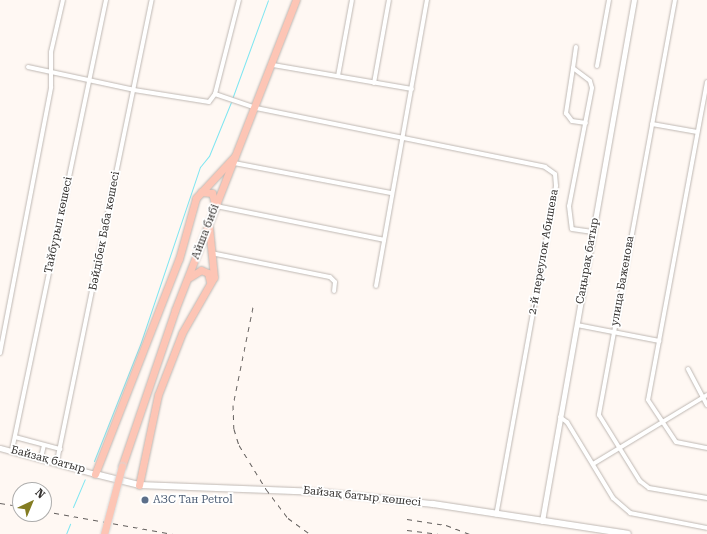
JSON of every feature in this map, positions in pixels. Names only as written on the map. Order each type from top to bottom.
[{"type":"main road","name":"Айша бибі","points":[[104,534],[133,426],[190,277],[208,225],[273,65],[296,0]]},
{"type":"main road","points":[[95,474],[179,259],[197,195],[237,153]]},
{"type":"main road","points":[[197,195],[203,191],[212,193],[216,208]]},
{"type":"main road","points":[[139,485],[158,395],[182,333],[214,277],[210,253],[208,225]]},
{"type":"main road","points":[[190,277],[197,271],[208,273],[207,290]]},
{"type":"main road","name":"Байзақ батыр көшесі","points":[[95,474],[139,485],[320,492],[542,521],[628,534]]},
{"type":"street","points":[[0,353],[51,87],[51,52],[63,0]]},
{"type":"street","name":"Тайбурыл көшесі","points":[[12,450],[106,0]]},
{"type":"street","name":"Бәйдібек Баба көшесі","points":[[57,461],[152,0]]},
{"type":"street","points":[[28,67],[134,90],[205,102],[215,94],[239,0]]},
{"type":"street","points":[[338,76],[352,0]]},
{"type":"street","points":[[374,83],[389,0]]},
{"type":"street","points":[[376,286],[392,194],[404,137],[427,0]]},
{"type":"street","points":[[597,66],[609,0]]},
{"type":"street","name":"Саңырақ батыр","points":[[542,521],[634,0]]},
{"type":"street","name":"улица Баженова","points":[[675,0],[598,415],[640,482],[649,488],[707,498]]},
{"type":"street","points":[[576,47],[566,114],[572,121],[586,123]]},
{"type":"street","points":[[273,65],[412,90]]},
{"type":"street","points":[[573,68],[592,84],[586,123],[569,206],[572,229],[593,232]]},
{"type":"street","points":[[707,82],[648,400],[660,423],[676,442],[707,448]]},
{"type":"street","name":"2-й переулок Абишева","points":[[215,94],[256,108],[545,167],[555,174],[556,186],[496,515]]},
{"type":"street","points":[[652,124],[697,132]]},
{"type":"street","points":[[234,163],[392,194]]},
{"type":"street","points":[[216,208],[384,240]]},
{"type":"street","points":[[210,253],[330,278],[335,282],[334,291]]},
{"type":"street","points":[[577,325],[659,341]]},
{"type":"street","points":[[688,369],[705,397],[707,405]]},
{"type":"street","points":[[593,464],[705,397]]},
{"type":"street","points":[[560,417],[593,464],[613,498],[630,513],[707,528]]},
{"type":"street","points":[[15,437],[60,449]]},
{"type":"street","points":[[41,458],[44,445]]},
{"type":"street","name":"Байзақ батыр","points":[[0,448],[57,461],[95,474]]},
{"type":"waterway","points":[[232,99],[268,0]]},
{"type":"waterway","points":[[94,461],[140,345],[200,167],[209,156],[231,102]]},
{"type":"waterway","points":[[73,507],[85,479]]},
{"type":"waterway","points":[[66,534],[70,524]]},
{"type":"railway","points":[[253,307],[233,405],[234,429],[239,445],[266,489],[288,518],[310,534]]},
{"type":"railway","points":[[0,503],[12,505]]},
{"type":"railway","points":[[52,512],[173,534]]},
{"type":"railway","points":[[407,519],[446,525],[470,534]]},
{"type":"railway","points":[[407,530],[438,534]]},
{"type":"place","name":"АЗС Тан Petrol","points":[[145,500]]}]
